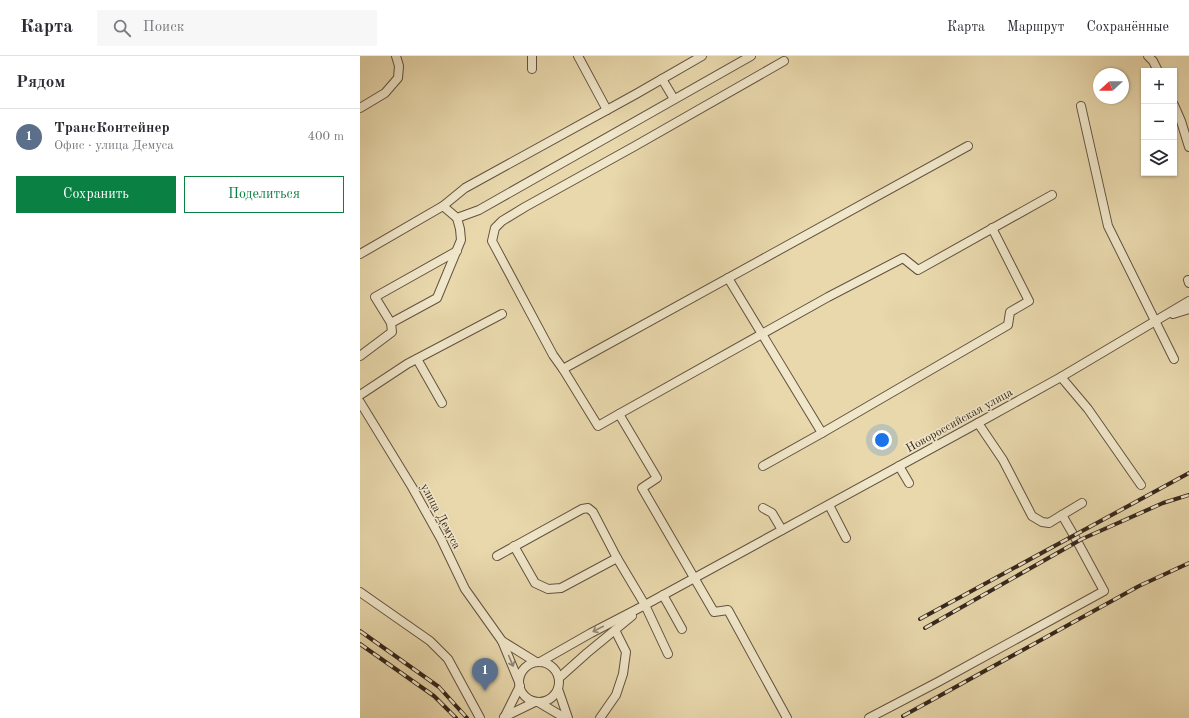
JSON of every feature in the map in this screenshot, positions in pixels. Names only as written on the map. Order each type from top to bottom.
[{"type":"street","points":[[360,108],[386,92],[398,78],[399,66],[396,56]]},
{"type":"street","points":[[532,56],[532,69]]},
{"type":"street","points":[[578,56],[607,110]]},
{"type":"street","points":[[360,254],[443,206],[465,188],[702,56]]},
{"type":"street","points":[[457,218],[479,210],[751,56]]},
{"type":"street","points":[[1148,56],[1156,68]]},
{"type":"street","points":[[784,61],[525,207],[502,221],[495,228],[492,241],[553,355],[564,369],[598,426],[828,297],[903,258],[918,270],[1052,195]]},
{"type":"street","points":[[662,79],[674,99]]},
{"type":"street","points":[[1081,106],[1108,226],[1174,358]]},
{"type":"street","points":[[1177,112],[1189,147]]},
{"type":"street","points":[[564,369],[968,146]]},
{"type":"street","points":[[391,323],[437,298],[461,240],[457,218],[443,206]]},
{"type":"street","points":[[763,466],[1008,325],[1010,312],[1029,301],[992,228]]},
{"type":"street","points":[[360,356],[392,332],[391,323],[375,297],[457,251]]},
{"type":"street","points":[[728,278],[822,433]]},
{"type":"street","name":"Новороссийская улица","points":[[645,605],[1061,377],[1189,301]]},
{"type":"street","name":"Новороссийская улица","points":[[1155,320],[1189,309]]},
{"type":"street","points":[[360,395],[407,364],[502,314]]},
{"type":"street","points":[[417,359],[442,403]]},
{"type":"street","points":[[1061,377],[1088,409],[1142,485]]},
{"type":"street","name":"улица Демуса","points":[[360,402],[412,487],[441,539],[465,589],[502,641]]},
{"type":"street","points":[[619,414],[657,478],[642,488],[714,612],[728,610],[787,718]]},
{"type":"street","points":[[978,423],[1003,460],[1032,516],[1042,522],[1049,523],[1082,503]]},
{"type":"street","points":[[899,466],[909,483]]},
{"type":"street","points":[[829,505],[846,538]]},
{"type":"street","points":[[497,556],[582,509],[588,508],[593,512],[617,558],[645,605],[668,654]]},
{"type":"street","points":[[763,508],[772,513],[782,530]]},
{"type":"street","points":[[869,718],[1104,591],[1078,541],[1062,515]]},
{"type":"street","points":[[514,546],[535,583],[548,589],[561,588],[617,558]]},
{"type":"street","points":[[360,592],[430,640],[448,659],[480,718]]},
{"type":"street","points":[[663,595],[682,629]]},
{"type":"street","points":[[559,678],[586,653],[645,605]]},
{"type":"street","points":[[504,718],[519,684],[521,673],[527,666],[538,662],[645,605]]},
{"type":"street","points":[[600,718],[616,695],[623,674],[626,652],[615,630]]},
{"type":"street","points":[[502,641],[538,662],[545,662],[556,670],[559,678],[558,689],[566,718]]},
{"type":"street","points":[[502,641],[523,694],[527,698],[566,718]]},
{"type":"street","points":[[504,718],[536,702],[544,702],[552,698],[558,689]]},
{"type":"railway","points":[[920,619],[1189,473]]},
{"type":"railway","points":[[925,628],[1082,539],[1163,503],[1189,495]]},
{"type":"railway","points":[[903,716],[1139,586],[1189,563]]},
{"type":"railway","points":[[360,631],[439,687],[467,718]]},
{"type":"railway","points":[[360,644],[434,696],[456,718]]},
{"type":"place","name":"ТрансКонтейнер","points":[[485,691]]}]
